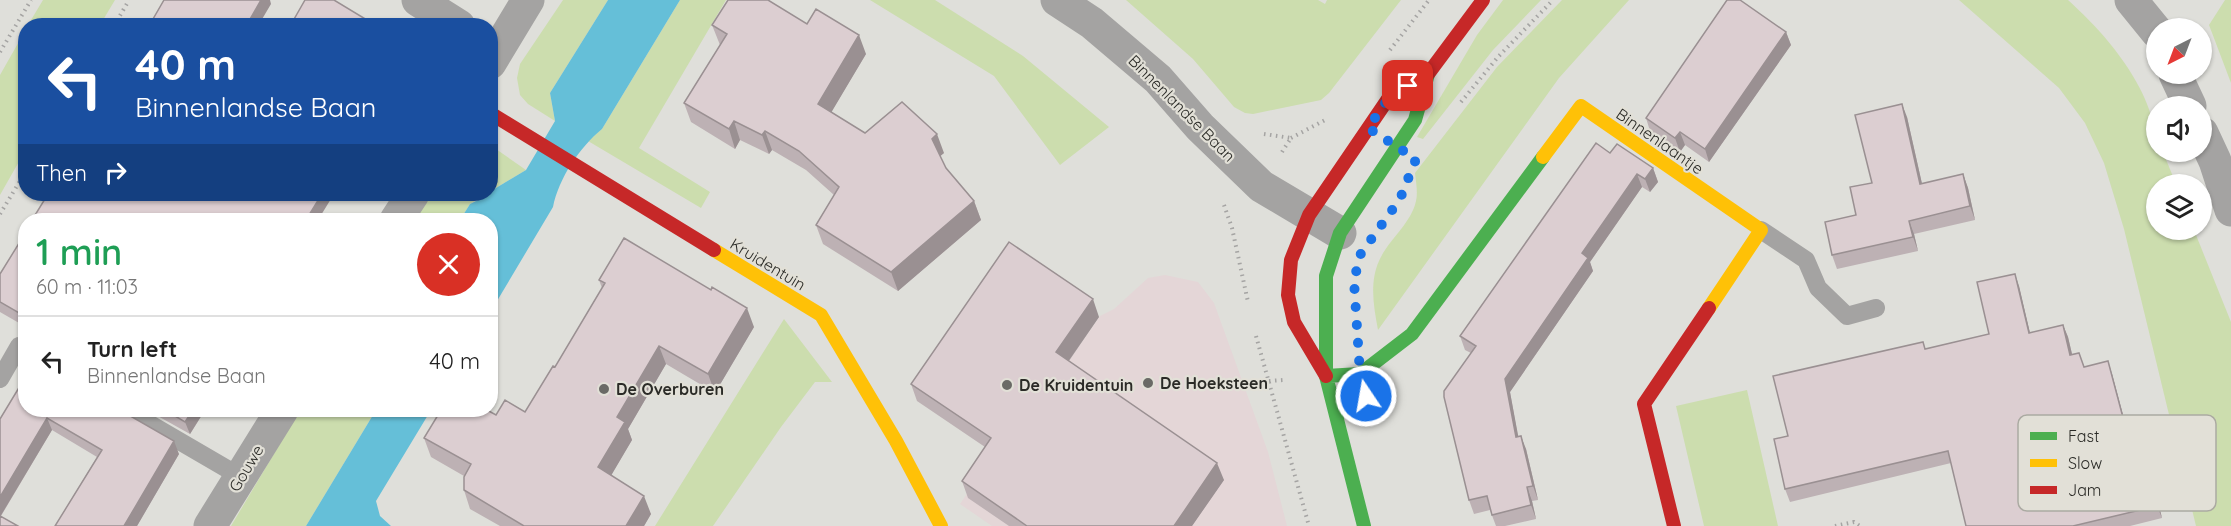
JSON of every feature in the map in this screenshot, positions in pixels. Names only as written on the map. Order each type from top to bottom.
[{"type":"street","points":[[418,0],[446,18]]},
{"type":"street","points":[[498,45],[528,0]]},
{"type":"street","name":"Binnenlandse Baan","points":[[1057,0],[1092,23],[1158,80],[1200,127],[1261,186],[1340,233]]},
{"type":"street","points":[[1364,526],[1326,375],[1326,276],[1340,233],[1415,120],[1428,74],[1483,0]]},
{"type":"street","points":[[2131,0],[2146,18]]},
{"type":"street","points":[[1326,375],[1294,322],[1288,295],[1291,260],[1309,214],[1388,99],[1428,74]]},
{"type":"street","name":"Binnenlaantje","points":[[1326,375],[1360,374],[1412,334],[1581,106],[1761,230]]},
{"type":"street","name":"Kruidentuin","points":[[498,118],[821,315],[896,441],[941,526]]},
{"type":"street","points":[[2212,155],[2231,210]]},
{"type":"street","points":[[1674,526],[1644,404],[1761,230]]},
{"type":"street","name":"Gouwe","points":[[210,526],[278,417]]},
{"type":"lane","points":[[1761,230],[1806,260],[1818,288],[1847,316],[1876,308]]},
{"type":"lane","points":[[0,378],[18,348]]},
{"type":"lane","points":[[138,417],[241,477]]},
{"type":"path","points":[[20,18],[31,0]]},
{"type":"path","points":[[119,18],[129,0]]},
{"type":"path","points":[[1461,104],[1498,57],[1553,0]]},
{"type":"path","points":[[0,52],[18,22]]},
{"type":"path","points":[[1291,138],[1344,110],[1368,128]]},
{"type":"path","points":[[0,214],[18,184]]},
{"type":"path","points":[[1232,228],[1248,303]]},
{"type":"path","points":[[1252,325],[1309,526]]},
{"type":"path","points":[[1835,526],[1854,522],[1860,526]]},
{"type":"shaded area","name":"De Hoeksteen","points":[[1165,275],[1198,282],[1214,303],[1268,452],[1287,526],[992,526],[960,504],[997,450],[1005,454],[1100,316],[1114,309],[1148,278]]},
{"type":"green space","points":[[43,0],[115,0],[104,18],[32,18]]},
{"type":"green space","points":[[563,0],[608,0],[550,93],[555,121],[528,104],[520,95],[517,78],[520,64]]},
{"type":"green space","points":[[680,0],[726,0],[639,148],[710,192],[701,208],[588,141],[602,129]]},
{"type":"green space","points":[[870,0],[935,0],[1023,56],[1109,127],[1060,165],[994,76]]},
{"type":"green space","points":[[1126,0],[1318,0],[1325,4],[1327,0],[1401,0],[1329,93],[1321,100],[1253,114],[1245,113],[1234,107],[1193,59]]},
{"type":"green space","points":[[1503,0],[1541,0],[1493,50],[1423,139],[1417,137],[1477,35]]},
{"type":"green space","points":[[1562,0],[1629,0],[1559,78],[1378,330],[1373,296],[1376,269],[1383,253],[1413,209],[1417,195],[1415,173],[1497,67]]},
{"type":"green space","points":[[1959,0],[2068,0],[2114,49],[2140,88],[2146,102],[2146,162],[2167,162],[2172,174],[2146,174],[2146,240],[2198,240],[2231,322],[2231,526],[2196,526],[2192,511],[2216,511],[2216,415],[2169,415],[2124,229],[2104,163],[2085,123],[2059,88]]},
{"type":"green space","points":[[2225,0],[2231,0],[2231,83],[2212,33],[2212,20]]},
{"type":"green space","points":[[18,43],[18,163],[0,195],[0,75]]},
{"type":"green space","points":[[498,150],[526,170],[498,187]]},
{"type":"green space","points":[[425,201],[475,201],[470,204],[464,213],[417,213]]},
{"type":"green space","points":[[784,319],[832,382],[815,382],[713,526],[655,526]]},
{"type":"green space","points":[[1747,390],[1778,526],[1704,526],[1676,406]]},
{"type":"green space","points":[[296,417],[372,417],[306,526],[231,526]]},
{"type":"water","points":[[608,0],[680,0],[602,129],[585,145],[571,164],[560,185],[553,207],[498,299],[498,213],[464,213],[470,204],[476,201],[498,201],[498,187],[526,170],[555,121],[550,93]]},
{"type":"water","points":[[372,417],[427,417],[376,501],[380,516],[391,526],[306,526]]},
{"type":"building","points":[[164,0],[261,0],[251,18],[154,18]]},
{"type":"building","points":[[305,0],[334,0],[364,18],[295,18]]},
{"type":"building","points":[[728,0],[768,0],[807,24],[816,9],[859,35],[818,104],[865,133],[902,102],[937,134],[932,139],[946,168],[974,201],[891,272],[816,225],[839,187],[799,151],[765,131],[762,135],[734,121],[729,129],[684,103],[727,34],[712,25]]},
{"type":"building","points":[[1727,0],[1740,0],[1786,32],[1705,149],[1680,132],[1675,138],[1646,118]]},
{"type":"building","points":[[1902,104],[1920,184],[1963,174],[1970,206],[1909,221],[1913,237],[1832,255],[1825,222],[1856,215],[1850,187],[1872,183],[1855,115]]},
{"type":"building","points":[[1596,143],[1610,153],[1617,144],[1653,168],[1645,179],[1637,174],[1582,253],[1588,258],[1505,379],[1516,437],[1521,436],[1533,486],[1527,487],[1531,505],[1492,515],[1487,496],[1469,500],[1444,391],[1476,346],[1460,336]]},
{"type":"building","points":[[44,201],[318,201],[310,213],[36,213]]},
{"type":"building","name":"De Overburen","points":[[624,238],[711,290],[712,287],[747,308],[708,374],[659,346],[617,417],[625,422],[598,467],[644,496],[626,526],[524,526],[464,490],[464,477],[471,464],[424,438],[437,417],[498,417],[498,412],[505,400],[525,412],[605,283],[599,280]]},
{"type":"building","name":"De Kruidentuin","points":[[1009,242],[1093,299],[1056,352],[1217,463],[1174,526],[1027,526],[962,481],[991,438],[911,384]]},
{"type":"building","points":[[18,245],[18,312],[0,302],[0,274]]},
{"type":"building","points":[[2015,274],[2029,333],[2063,325],[2070,355],[2079,353],[2084,367],[2108,361],[2122,415],[2018,415],[2018,511],[2136,511],[2073,526],[1966,526],[1948,451],[1785,489],[1774,439],[1788,436],[1773,376],[1923,342],[1925,349],[1989,334],[1977,282]]},
{"type":"building","points":[[18,389],[18,417],[132,417],[174,441],[124,526],[55,526],[102,450],[47,418],[0,497],[0,419]]},
{"type":"building","points":[[177,417],[188,417],[185,422]]},
{"type":"building","points":[[0,516],[18,526],[0,526]]},
{"type":"traffic: fast","points":[[1364,526],[1326,376],[1326,276],[1340,233],[1415,120],[1428,74]]},
{"type":"traffic: fast","points":[[1326,376],[1360,374],[1412,334],[1543,157]]},
{"type":"traffic: slow","points":[[1543,157],[1581,106],[1761,230],[1709,308]]},
{"type":"traffic: slow","points":[[714,250],[821,315],[896,441],[941,526]]},
{"type":"traffic: jam","points":[[1326,376],[1294,322],[1288,295],[1291,260],[1309,215],[1388,99],[1428,74],[1483,0]]},
{"type":"traffic: jam","points":[[498,118],[714,250]]},
{"type":"traffic: jam","points":[[1674,526],[1644,404],[1709,308]]},
{"type":"place","name":"De Hoeksteen","points":[[1148,383]]},
{"type":"place","name":"De Kruidentuin","points":[[1007,385]]},
{"type":"place","name":"De Overburen","points":[[604,389]]},
{"type":"route","points":[[1366,396],[1360,374],[1354,281],[1360,255],[1400,199],[1416,159],[1368,128],[1388,99],[1408,86]]}]
